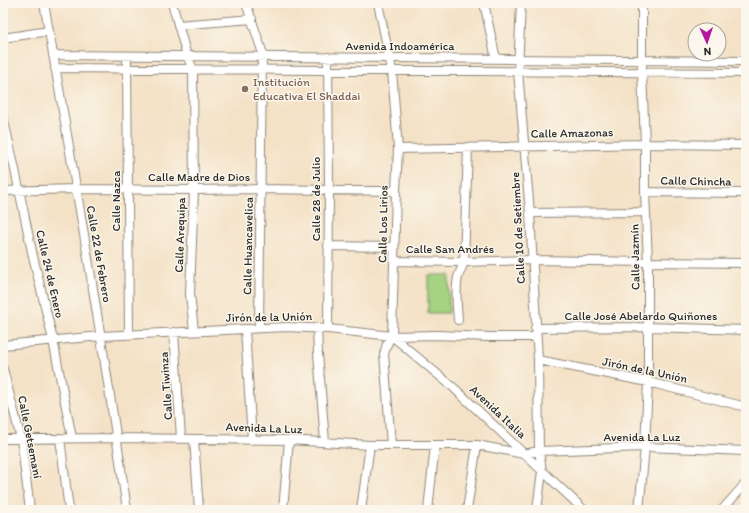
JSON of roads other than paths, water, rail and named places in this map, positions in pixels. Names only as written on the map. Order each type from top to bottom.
[{"type":"street","name":"Calle 22 de Febrero","points":[[44,3],[101,336],[127,510]]},
{"type":"street","points":[[172,3],[187,56],[193,69]]},
{"type":"street","name":"Calle Huancavelica","points":[[246,3],[262,51],[259,328]]},
{"type":"street","name":"Calle Los Lirios","points":[[378,3],[392,70],[398,149],[392,336],[387,344],[384,354],[391,445]]},
{"type":"street","points":[[484,3],[496,59]]},
{"type":"street","name":"Calle 10 de Setiembre","points":[[521,3],[518,71],[530,213],[535,328],[538,360],[539,451],[542,471],[537,510]]},
{"type":"street","name":"Calle Jazmín","points":[[639,510],[645,447],[648,382],[648,262],[642,72],[642,3]]},
{"type":"street","points":[[178,25],[252,19]]},
{"type":"street","points":[[3,38],[49,31]]},
{"type":"street","name":"Avenida Indoamérica","points":[[53,55],[746,61]]},
{"type":"street","name":"Calle Nazca","points":[[127,56],[129,335]]},
{"type":"street","name":"Calle 28 de Julio","points":[[328,58],[328,329]]},
{"type":"street","name":"Avenida Indoamérica","points":[[55,68],[746,73]]},
{"type":"street","name":"Calle Arequipa","points":[[193,69],[194,190],[190,294],[194,331]]},
{"type":"street","name":"Calle 24 de Enero","points":[[3,117],[32,252],[53,340],[72,438]]},
{"type":"street","name":"Calle Amazonas","points":[[398,149],[645,144],[746,145]]},
{"type":"street","points":[[458,320],[457,288],[458,278],[464,262],[468,147]]},
{"type":"street","name":"Calle Madre de Dios","points":[[3,192],[19,190],[76,189],[396,190]]},
{"type":"street","name":"Calle Chincha","points":[[645,192],[746,193]]},
{"type":"street","points":[[530,213],[646,212]]},
{"type":"street","points":[[328,246],[394,246]]},
{"type":"street","name":"Calle San Andrés","points":[[394,261],[464,262],[532,260],[746,262]]},
{"type":"street","name":"Jirón de la Unión","points":[[3,344],[101,336],[287,327],[317,328],[392,336],[436,335],[536,337]]},
{"type":"street","name":"Calle José Abelardo Quiñones","points":[[535,328],[648,327],[746,330]]},
{"type":"street","points":[[317,328],[325,442]]},
{"type":"street","points":[[245,329],[252,440]]},
{"type":"street","name":"Calle Tiwinza","points":[[174,332],[181,438]]},
{"type":"street","name":"Avenida Italia","points":[[392,336],[454,388],[584,510]]},
{"type":"street","name":"Jirón de la Unión","points":[[538,360],[648,382],[746,407]]},
{"type":"street","name":"Calle Getsemaní","points":[[3,369],[21,439],[30,510]]},
{"type":"street","points":[[60,438],[69,510]]},
{"type":"street","name":"Avenida La Luz","points":[[3,439],[181,438],[289,440],[370,445],[477,445],[524,454],[539,451],[645,447],[746,451]]},
{"type":"street","points":[[194,439],[199,510]]},
{"type":"street","points":[[283,510],[289,440]]},
{"type":"street","points":[[361,510],[370,445]]},
{"type":"street","points":[[428,510],[434,445]]},
{"type":"street","points":[[467,510],[477,445]]},
{"type":"street","points":[[722,510],[746,483]]},
{"type":"place","name":"Institución Educativa El Shaddai","points":[[245,89]]}]
